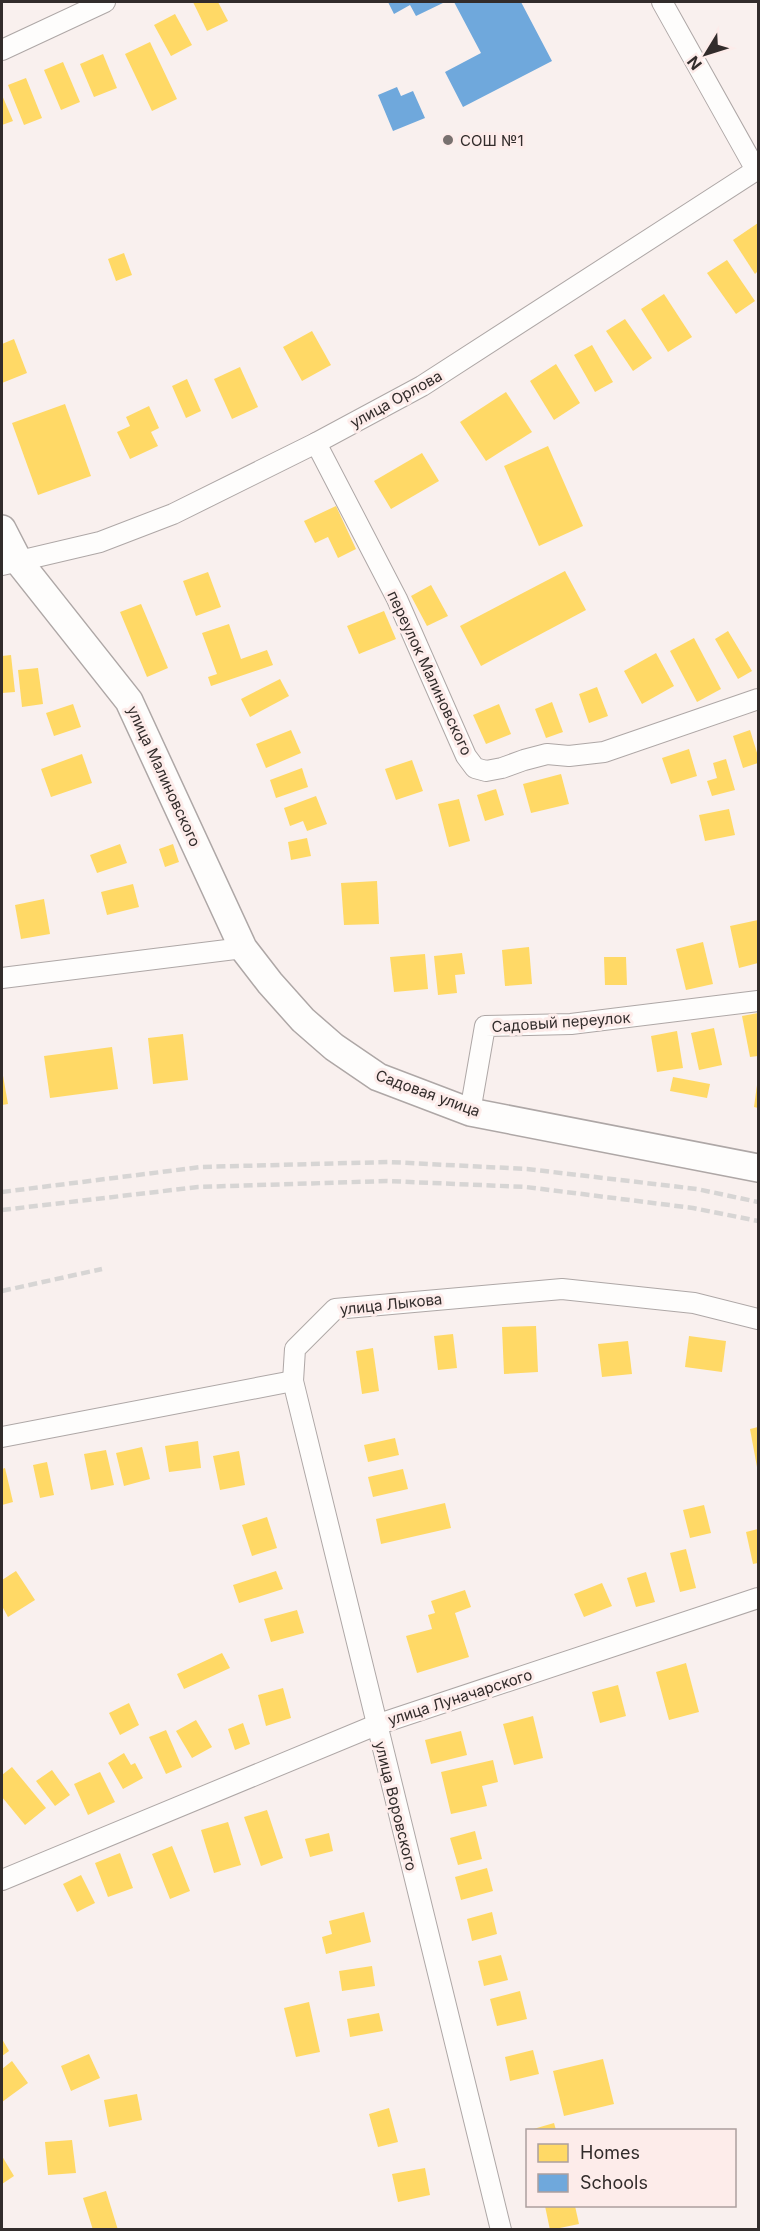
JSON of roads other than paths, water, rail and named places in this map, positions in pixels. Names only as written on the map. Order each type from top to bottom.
[{"type":"street","points":[[2,50],[105,2]]},
{"type":"street","points":[[662,2],[757,169]]},
{"type":"street","name":"улица Орлова","points":[[10,564],[100,542],[163,518],[316,443],[422,386],[757,169]]},
{"type":"street","name":"переулок Малиновского","points":[[316,443],[397,599],[466,756],[475,768],[486,771],[502,768],[547,754],[569,756],[604,752],[759,699]]},
{"type":"street","name":"улица Малиновского","points":[[2,529],[10,564],[129,701],[243,948]]},
{"type":"street","points":[[2,978],[243,948]]},
{"type":"street","name":"Садовая улица","points":[[243,948],[303,1020],[334,1047],[378,1077],[470,1112],[759,1168]]},
{"type":"street","name":"Садовый переулок","points":[[470,1112],[485,1026],[571,1024],[759,1001]]},
{"type":"street","name":"улица Лыкова","points":[[293,1381],[295,1349],[335,1309],[562,1289],[694,1303],[759,1319]]},
{"type":"street","points":[[2,1437],[293,1381]]},
{"type":"street","name":"улица Воровского","points":[[293,1381],[501,2229]]},
{"type":"street","name":"улица Луначарского","points":[[2,1880],[376,1725],[759,1598]]},
{"type":"railway","points":[[2,1192],[201,1167],[389,1162],[527,1169],[697,1189],[758,1202]]},
{"type":"railway","points":[[2,1210],[198,1187],[387,1181],[526,1187],[693,1208],[758,1221]]},
{"type":"railway","points":[[2,1291],[102,1269]]},
{"type":"place","name":"СОШ №1","points":[[448,140]]}]
